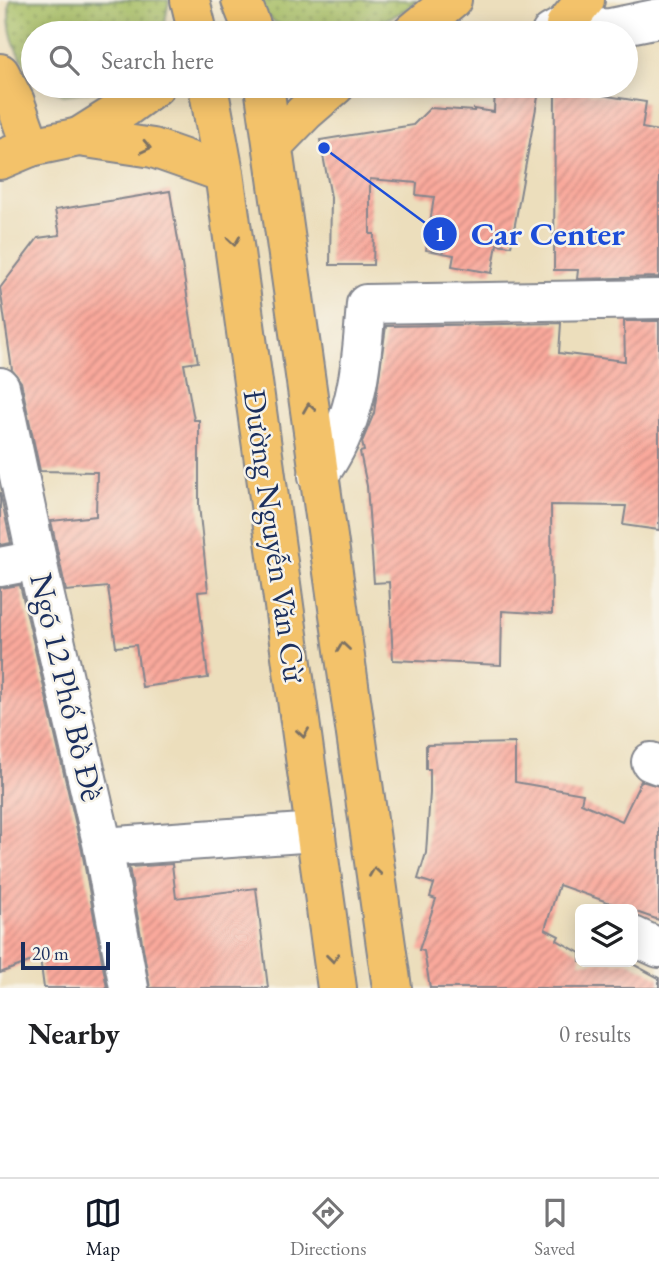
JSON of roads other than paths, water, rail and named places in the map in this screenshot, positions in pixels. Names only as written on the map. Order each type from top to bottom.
[{"type":"main road","points":[[190,0],[196,21]]},
{"type":"main road","points":[[201,21],[204,0]]},
{"type":"main road","points":[[241,0],[250,21]]},
{"type":"main road","points":[[251,0],[254,21]]},
{"type":"main road","points":[[427,21],[452,0]]},
{"type":"main road","points":[[0,72],[15,102],[15,154],[79,137],[139,98]]},
{"type":"main road","name":"Đường Nguyễn Văn Cừ","points":[[210,98],[225,173],[337,988]]},
{"type":"main road","name":"Đường Nguyễn Văn Cừ","points":[[266,98],[392,988]]},
{"type":"main road","points":[[272,145],[321,98]]},
{"type":"main road","points":[[79,137],[153,148],[225,173]]},
{"type":"street","points":[[638,22],[659,18]]},
{"type":"street","points":[[318,476],[334,456],[356,400],[366,304],[659,299]]},
{"type":"street","name":"Ngõ 12 Phố Bồ Đề","points":[[0,387],[103,847],[129,988]]},
{"type":"street","points":[[0,567],[37,560]]},
{"type":"street","points":[[103,847],[317,832]]},
{"type":"street","points":[[638,938],[659,948]]},
{"type":"place","name":"Car Center","points":[[324,148]]}]
